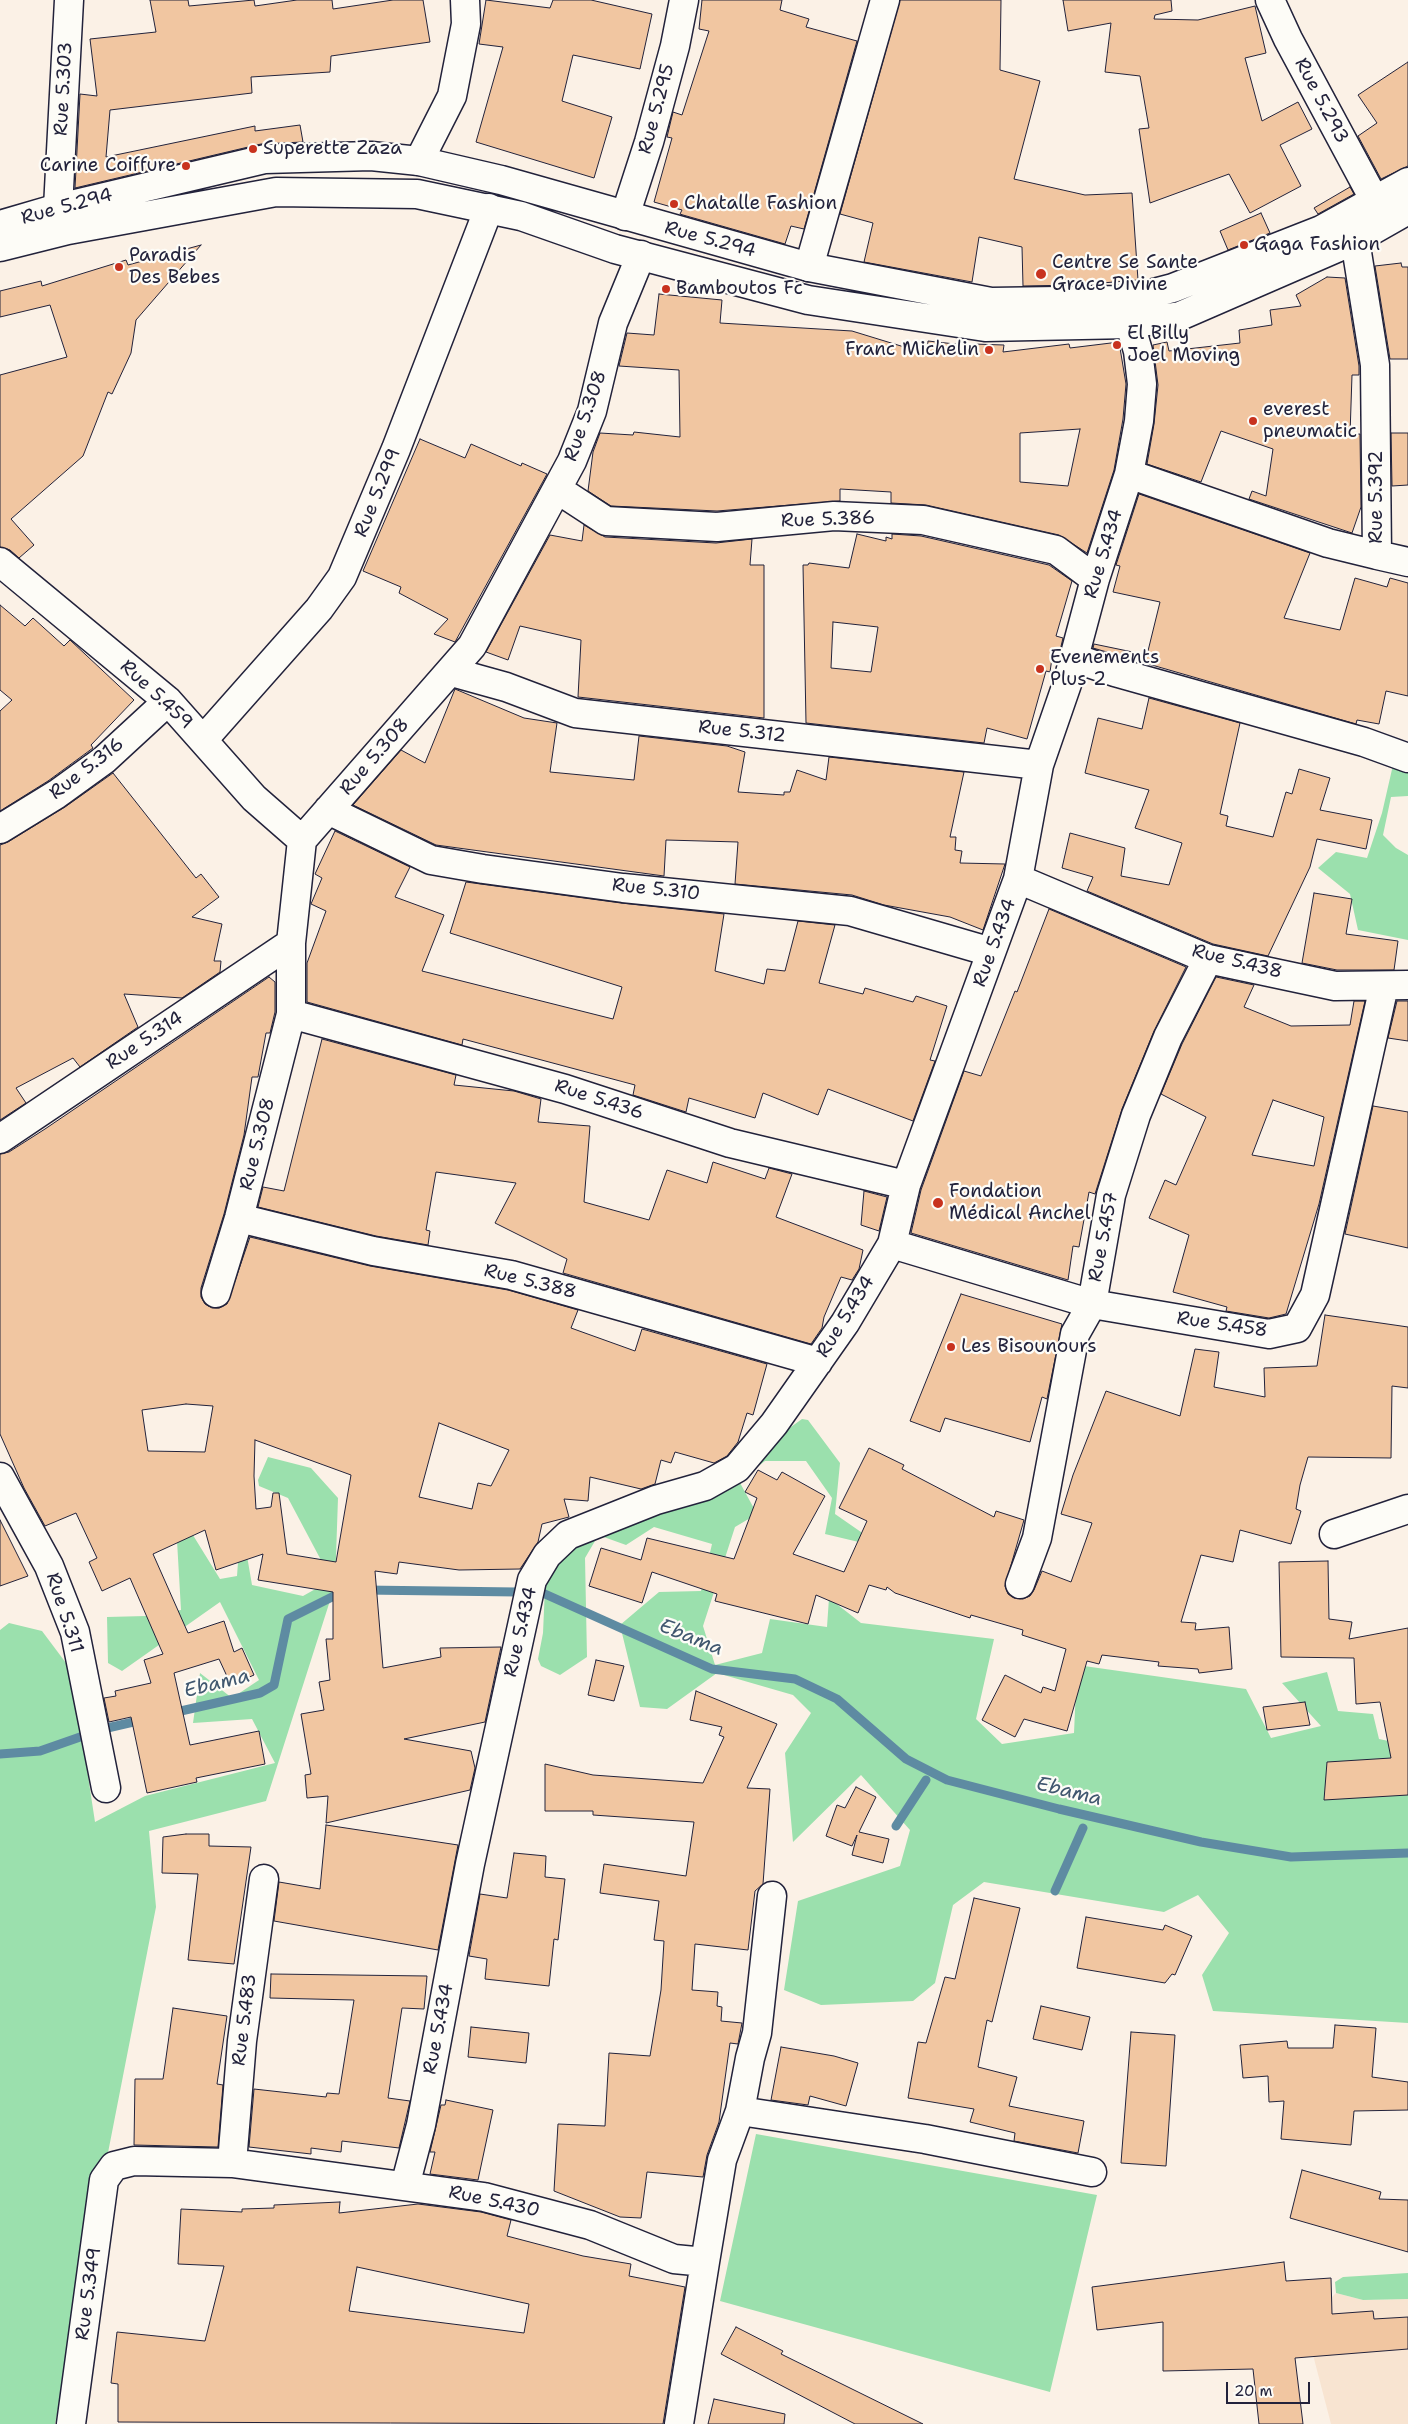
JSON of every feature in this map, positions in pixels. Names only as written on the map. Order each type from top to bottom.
[{"type":"street","name":"Rue 5.303","points":[[58,208],[69,0]]},
{"type":"street","points":[[420,162],[452,96],[466,24],[465,0]]},
{"type":"street","name":"Rue 5.295","points":[[625,216],[649,142],[675,46],[684,0]]},
{"type":"street","points":[[809,267],[885,0]]},
{"type":"street","name":"Rue 5.293","points":[[1270,0],[1288,39],[1375,201]]},
{"type":"street","name":"Rue 5.294","points":[[0,225],[58,208],[265,159],[371,156],[420,162],[522,185],[625,216],[809,267],[991,302],[1127,300],[1173,288],[1312,234],[1408,182]]},
{"type":"street","name":"Rue 5.294","points":[[0,247],[68,230],[276,192],[417,194],[489,208],[640,255],[808,300],[985,327],[1130,324],[1180,316],[1355,240],[1408,210]]},
{"type":"street","name":"Rue 5.299","points":[[203,740],[319,609],[342,577],[396,449],[489,208]]},
{"type":"street","name":"Rue 5.392","points":[[1129,474],[1328,543],[1377,555],[1375,366],[1355,240]]},
{"type":"street","name":"Rue 5.308","points":[[216,1293],[239,1218],[291,1014],[291,943],[302,840],[452,672],[472,646],[572,461],[592,411],[613,323],[640,255]]},
{"type":"street","name":"Rue 5.434","points":[[405,2186],[420,2125],[470,1864],[531,1586],[548,1555],[568,1536],[656,1500],[705,1486],[737,1468],[774,1424],[845,1323],[892,1244],[906,1185],[1018,879],[1039,764],[1074,658],[1095,578],[1129,474],[1139,421],[1142,384],[1138,351],[1130,324]]},
{"type":"street","name":"Rue 5.386","points":[[557,489],[606,521],[717,527],[834,516],[923,520],[1056,550],[1095,578]]},
{"type":"street","points":[[1377,555],[1408,562]]},
{"type":"street","name":"Rue 5.459","points":[[0,562],[168,701],[254,798],[302,840]]},
{"type":"street","points":[[1074,658],[1364,742],[1408,758]]},
{"type":"street","name":"Rue 5.312","points":[[452,672],[506,687],[575,713],[1039,764]]},
{"type":"street","name":"Rue 5.316","points":[[0,829],[57,794],[104,760],[168,701]]},
{"type":"street","name":"Rue 5.310","points":[[328,810],[431,860],[623,888],[850,911],[991,952]]},
{"type":"street","name":"Rue 5.438","points":[[1018,879],[1208,959],[1335,986],[1396,986]]},
{"type":"street","name":"Rue 5.314","points":[[0,1139],[291,943]]},
{"type":"street","name":"Rue 5.457","points":[[1020,1584],[1037,1538],[1075,1334],[1092,1304],[1111,1195],[1136,1115],[1168,1037],[1208,959]]},
{"type":"street","name":"Rue 5.458","points":[[892,1244],[1092,1304],[1269,1334],[1297,1328],[1315,1295],[1396,986]]},
{"type":"street","name":"Rue 5.436","points":[[291,1014],[565,1089],[730,1143],[906,1185]]},
{"type":"street","name":"Rue 5.388","points":[[239,1218],[373,1251],[511,1275],[818,1362]]},
{"type":"street","name":"Rue 5.311","points":[[0,1477],[49,1566],[75,1632],[106,1788]]},
{"type":"street","points":[[1334,1534],[1408,1509]]},
{"type":"street","name":"Rue 5.483","points":[[232,2163],[242,2041],[264,1878]]},
{"type":"street","points":[[679,2424],[722,2160],[740,2111],[750,2058],[757,2033],[772,1896]]},
{"type":"street","points":[[740,2111],[925,2139],[1092,2172]]},
{"type":"street","name":"Rue 5.430","points":[[114,2166],[134,2161],[232,2163],[484,2197],[590,2225],[674,2260],[704,2262]]},
{"type":"street","name":"Rue 5.349","points":[[71,2424],[104,2180],[114,2166]]},
{"type":"shaded area","points":[[1336,2293],[1363,2300],[1408,2299],[1408,2424],[1331,2424],[1300,2305],[1328,2301]]},
{"type":"green space","points":[[1393,765],[1408,772],[1408,796],[1391,797],[1383,835],[1396,848],[1408,855],[1408,940],[1358,930],[1350,894],[1318,868],[1336,852],[1367,858],[1382,813]]},
{"type":"green space","points":[[802,1419],[808,1420],[840,1463],[835,1514],[884,1548],[825,1534],[832,1498],[806,1461],[765,1461],[739,1481],[757,1514],[735,1527],[703,1626],[715,1665],[762,1653],[770,1619],[827,1627],[829,1598],[861,1623],[994,1639],[976,1719],[1002,1744],[1074,1733],[1077,1665],[1246,1689],[1271,1738],[1321,1726],[1282,1683],[1327,1672],[1338,1711],[1373,1714],[1379,1739],[1403,1744],[1408,1739],[1408,2023],[1213,2011],[1202,1975],[1229,1933],[1198,1895],[1164,1912],[984,1882],[953,1905],[935,1983],[913,2001],[821,2005],[784,1990],[798,1901],[900,1866],[910,1830],[861,1775],[793,1842],[785,1753],[811,1713],[793,1695],[717,1673],[667,1709],[640,1707],[620,1625],[659,1592],[701,1591],[712,1544],[654,1527],[626,1545],[601,1536],[595,1541],[585,1558],[587,1657],[560,1675],[541,1666],[538,1659],[543,1633],[545,1587],[553,1561],[581,1518],[723,1476]]},
{"type":"green space","points":[[268,1457],[311,1468],[338,1498],[335,1585],[266,1801],[149,1831],[156,1907],[55,2424],[0,2424],[0,1630],[9,1623],[42,1631],[72,1671],[95,1822],[145,1796],[275,1763],[252,1719],[193,1723],[200,1673],[232,1698],[259,1680],[220,1602],[122,1671],[108,1663],[107,1617],[146,1616],[181,1610],[175,1506],[220,1579],[237,1576],[241,1521],[252,1585],[303,1596],[319,1587],[322,1562],[288,1498],[259,1486],[258,1480]]},
{"type":"green space","points":[[756,2134],[1097,2195],[1050,2392],[720,2301]]},
{"type":"green space","points":[[1408,2273],[1408,2299],[1363,2300],[1336,2293],[1335,2282],[1343,2277]]},
{"type":"building","points":[[150,0],[188,0],[189,6],[254,0],[255,6],[297,0],[332,0],[333,9],[393,0],[423,0],[430,42],[331,56],[330,72],[251,77],[252,93],[110,110],[106,157],[255,126],[255,131],[300,125],[303,142],[261,144],[75,188],[80,94],[97,96],[90,39],[156,32]]},
{"type":"building","points":[[486,0],[550,8],[553,0],[591,0],[652,14],[640,69],[573,55],[562,101],[612,117],[594,178],[476,142],[503,47],[479,44]]},
{"type":"building","points":[[702,0],[782,0],[780,10],[809,19],[806,27],[857,41],[804,229],[791,226],[785,244],[683,215],[680,214],[682,210],[654,202],[672,138],[667,137],[673,112],[682,115],[709,31],[699,29]]},
{"type":"building","points":[[900,0],[1001,0],[1000,70],[1040,81],[1014,179],[1085,195],[1132,193],[1138,280],[1078,285],[1023,286],[1022,247],[979,237],[972,282],[864,262],[873,223],[840,214]]},
{"type":"building","points":[[1063,0],[1171,0],[1172,11],[1155,15],[1154,19],[1198,20],[1255,6],[1266,53],[1245,58],[1262,121],[1298,102],[1312,129],[1280,145],[1301,186],[1250,213],[1229,174],[1150,203],[1139,129],[1149,128],[1140,76],[1105,72],[1111,23],[1068,31]]},
{"type":"building","points":[[1408,62],[1408,166],[1381,179],[1358,136],[1377,123],[1358,95]]},
{"type":"building","points":[[1350,187],[1354,194],[1318,214],[1314,208]]},
{"type":"building","points":[[1261,213],[1270,233],[1228,250],[1220,231]]},
{"type":"building","points":[[201,245],[136,320],[131,353],[112,394],[108,392],[83,456],[11,519],[34,545],[19,558],[10,550],[0,547],[0,375],[67,357],[50,305],[0,317],[0,291],[41,281],[42,286],[126,260],[128,265]]},
{"type":"building","points":[[1401,263],[1402,267],[1408,267],[1408,359],[1390,359],[1375,266]]},
{"type":"building","points":[[1327,277],[1345,278],[1359,366],[1359,375],[1352,375],[1350,435],[1360,434],[1361,507],[1352,533],[1249,499],[1252,491],[1266,496],[1273,449],[1221,431],[1201,482],[1147,464],[1158,385],[1153,345],[1167,342],[1169,351],[1240,343],[1239,330],[1272,325],[1270,310],[1301,306],[1296,295]]},
{"type":"building","points":[[659,294],[722,300],[720,323],[852,331],[927,354],[928,341],[973,346],[973,344],[1004,345],[1003,352],[1069,344],[1070,348],[1119,342],[1126,384],[1123,419],[1114,470],[1087,553],[1059,535],[926,505],[891,503],[891,492],[840,489],[840,501],[717,511],[611,506],[588,491],[593,452],[600,433],[633,435],[634,432],[680,437],[679,370],[619,366],[627,333],[654,335]],"holes":[[[1080,429],[1068,486],[1020,482],[1020,433]]]},
{"type":"building","points":[[1391,433],[1408,433],[1408,485],[1392,486]]},
{"type":"building","points":[[420,439],[465,458],[471,444],[521,466],[522,463],[547,474],[455,642],[434,634],[448,619],[399,593],[401,587],[363,571]]},
{"type":"building","points":[[1139,494],[1310,553],[1284,618],[1340,630],[1355,578],[1387,587],[1390,578],[1408,583],[1408,696],[1386,691],[1379,724],[1357,720],[1356,724],[1093,648],[1094,644],[1147,655],[1160,602],[1113,592],[1120,566],[1116,565]]},
{"type":"building","points":[[584,525],[605,537],[716,543],[752,539],[750,565],[764,565],[764,718],[578,697],[581,640],[520,626],[508,660],[486,652],[550,535],[582,541]]},
{"type":"building","points":[[857,534],[886,541],[886,537],[892,539],[892,534],[921,536],[1049,565],[1072,581],[1056,636],[1063,638],[1058,659],[1052,658],[1050,672],[1046,671],[1027,739],[987,728],[984,743],[806,723],[803,565],[808,565],[809,563],[849,568]],"holes":[[[833,622],[878,627],[871,672],[831,668]]]},
{"type":"building","points":[[0,605],[25,626],[33,618],[64,646],[70,640],[134,700],[91,745],[93,748],[48,781],[0,811],[0,711],[12,700],[0,690]]},
{"type":"building","points":[[455,689],[524,718],[557,723],[550,772],[634,780],[639,736],[727,746],[745,752],[738,792],[784,795],[784,792],[790,792],[797,770],[826,780],[829,757],[964,772],[950,837],[956,837],[955,850],[962,851],[960,863],[1005,864],[983,930],[950,917],[884,905],[852,895],[735,884],[738,842],[666,840],[664,876],[436,845],[353,805],[401,750],[425,763]]},
{"type":"building","points":[[1149,698],[1240,723],[1220,814],[1228,816],[1226,826],[1273,837],[1286,792],[1292,794],[1299,769],[1330,778],[1320,810],[1372,820],[1366,849],[1317,839],[1310,867],[1268,956],[1213,944],[1087,891],[1093,877],[1062,868],[1070,833],[1125,848],[1121,876],[1169,885],[1182,843],[1135,828],[1149,790],[1085,773],[1098,718],[1142,729]]},
{"type":"building","points":[[113,773],[196,878],[201,874],[219,897],[192,917],[222,924],[214,961],[221,961],[220,972],[182,998],[124,994],[138,1027],[80,1067],[73,1058],[16,1088],[26,1103],[0,1120],[0,845],[65,807]]},
{"type":"building","points":[[335,831],[410,867],[395,897],[444,915],[422,971],[613,1019],[622,987],[450,933],[466,882],[621,903],[724,914],[715,971],[764,984],[767,969],[785,971],[798,921],[835,925],[819,983],[863,994],[865,988],[913,1002],[916,996],[947,1006],[930,1060],[935,1061],[913,1121],[828,1089],[818,1115],[763,1093],[755,1118],[689,1098],[686,1112],[633,1095],[635,1085],[463,1039],[462,1045],[307,1002],[307,963],[326,911],[311,904],[322,878],[315,874]]},
{"type":"building","points":[[1314,893],[1352,899],[1346,934],[1398,941],[1394,970],[1337,970],[1302,963]]},
{"type":"building","points":[[1049,909],[1186,967],[1154,1031],[1122,1109],[1095,1194],[1089,1192],[1079,1247],[1073,1246],[1068,1280],[911,1233],[921,1190],[964,1071],[981,1076],[1015,991],[1017,992]]},
{"type":"building","points":[[269,977],[275,982],[275,1012],[270,1033],[266,1033],[258,1077],[252,1077],[244,1135],[224,1214],[201,1288],[201,1297],[205,1304],[212,1308],[219,1308],[227,1304],[250,1237],[370,1266],[508,1290],[578,1310],[571,1328],[635,1351],[642,1329],[767,1364],[753,1415],[747,1413],[738,1442],[727,1456],[714,1463],[675,1452],[671,1463],[661,1460],[655,1484],[641,1489],[590,1477],[588,1501],[564,1499],[569,1517],[542,1524],[538,1542],[520,1569],[459,1570],[399,1562],[397,1574],[375,1571],[383,1668],[441,1657],[440,1648],[501,1647],[485,1722],[404,1739],[471,1751],[475,1768],[470,1790],[326,1823],[328,1796],[307,1798],[305,1775],[311,1774],[301,1714],[324,1710],[319,1682],[330,1680],[326,1639],[333,1639],[333,1592],[258,1580],[263,1554],[216,1570],[205,1530],[153,1554],[188,1633],[224,1621],[234,1652],[242,1648],[254,1675],[231,1685],[219,1659],[174,1673],[190,1745],[259,1731],[265,1764],[196,1778],[197,1782],[147,1793],[131,1717],[109,1722],[104,1698],[116,1696],[115,1691],[151,1683],[144,1660],[163,1654],[130,1578],[102,1591],[89,1562],[97,1558],[76,1513],[45,1526],[24,1488],[0,1434],[0,1154],[9,1152]],"holes":[[[186,1404],[213,1406],[205,1452],[148,1451],[142,1410]],[[439,1423],[509,1450],[491,1486],[478,1483],[472,1509],[419,1497]],[[255,1440],[351,1475],[336,1562],[287,1554],[279,1493],[273,1493],[271,1507],[256,1509],[254,1476]]]},
{"type":"building","points":[[1216,977],[1254,985],[1244,1007],[1291,1026],[1350,1025],[1354,1001],[1365,1001],[1319,1204],[1286,1314],[1269,1318],[1226,1311],[1227,1307],[1173,1292],[1189,1235],[1149,1218],[1165,1180],[1176,1185],[1206,1117],[1161,1094],[1182,1044]],"holes":[[[1273,1100],[1324,1117],[1314,1166],[1252,1155]]]},
{"type":"building","points":[[1397,1001],[1408,1001],[1408,1041],[1388,1038]]},
{"type":"building","points":[[322,1039],[456,1075],[454,1085],[514,1091],[541,1099],[538,1122],[590,1126],[584,1202],[649,1220],[667,1170],[707,1183],[713,1162],[765,1179],[769,1168],[792,1174],[776,1217],[863,1250],[859,1269],[852,1280],[841,1277],[824,1317],[822,1328],[811,1344],[563,1273],[567,1259],[495,1223],[516,1183],[436,1172],[426,1230],[430,1231],[428,1245],[376,1236],[258,1207],[263,1187],[284,1191]]},
{"type":"building","points":[[1373,1106],[1408,1112],[1408,1248],[1345,1234]]},
{"type":"building","points":[[864,1191],[887,1197],[879,1231],[861,1225]]},
{"type":"building","points":[[961,1294],[1062,1324],[1047,1399],[1042,1397],[1030,1442],[945,1418],[940,1432],[910,1421]]},
{"type":"building","points":[[1325,1315],[1408,1327],[1408,1388],[1392,1386],[1391,1458],[1308,1457],[1296,1509],[1301,1511],[1291,1544],[1240,1530],[1233,1562],[1201,1555],[1181,1622],[1196,1623],[1195,1630],[1229,1627],[1232,1669],[1199,1673],[1198,1669],[1158,1666],[1159,1662],[1102,1655],[1099,1664],[1087,1661],[1067,1731],[1024,1719],[1015,1737],[982,1720],[1005,1675],[1041,1693],[1043,1687],[1055,1691],[1066,1649],[1022,1635],[1023,1630],[971,1615],[970,1618],[895,1593],[887,1587],[886,1590],[869,1585],[858,1613],[816,1595],[808,1624],[715,1601],[717,1594],[652,1572],[642,1603],[589,1586],[601,1548],[641,1560],[647,1538],[734,1559],[757,1498],[745,1492],[758,1470],[777,1480],[782,1472],[825,1496],[793,1554],[844,1572],[867,1521],[839,1508],[869,1448],[904,1465],[902,1469],[994,1517],[996,1511],[1024,1520],[1005,1586],[1008,1594],[1014,1598],[1023,1599],[1030,1596],[1042,1571],[1071,1582],[1092,1523],[1061,1514],[1073,1475],[1106,1391],[1180,1416],[1195,1349],[1219,1352],[1214,1387],[1265,1397],[1264,1368],[1317,1366]]},
{"type":"building","points":[[0,1520],[28,1576],[0,1586]]},
{"type":"building","points":[[1328,1561],[1329,1619],[1352,1622],[1349,1639],[1408,1628],[1408,1795],[1324,1800],[1327,1762],[1391,1758],[1380,1702],[1356,1704],[1354,1658],[1281,1657],[1279,1562]]},
{"type":"building","points":[[596,1660],[624,1666],[614,1701],[588,1695]]},
{"type":"building","points":[[696,1691],[777,1724],[747,1788],[770,1789],[763,1884],[755,1891],[748,1950],[695,1944],[692,1990],[718,1992],[717,2006],[722,2007],[721,2021],[742,2023],[738,2044],[730,2043],[719,2122],[707,2155],[703,2177],[647,2172],[641,2218],[620,2217],[554,2191],[558,2124],[605,2126],[609,2053],[650,2056],[661,1990],[664,1941],[654,1940],[659,1901],[600,1893],[604,1864],[686,1876],[694,1822],[593,1815],[593,1811],[545,1811],[545,1764],[593,1775],[703,1783],[724,1737],[719,1735],[722,1727],[690,1720]]},
{"type":"building","points":[[1305,1702],[1310,1725],[1267,1730],[1263,1707]]},
{"type":"building","points":[[856,1787],[876,1797],[859,1832],[889,1839],[883,1863],[852,1855],[857,1835],[852,1846],[826,1836],[837,1805],[845,1808]]},
{"type":"building","points":[[326,1825],[458,1845],[438,1950],[274,1921],[279,1882],[320,1889]]},
{"type":"building","points":[[209,1834],[209,1846],[251,1847],[234,1964],[188,1960],[198,1874],[162,1873],[163,1837]]},
{"type":"building","points":[[514,1853],[546,1856],[545,1877],[565,1879],[558,1940],[554,1939],[549,1986],[485,1979],[487,1959],[469,1956],[480,1894],[507,1898]]},
{"type":"building","points":[[974,1898],[1020,1908],[992,2022],[987,2020],[978,2067],[1017,2077],[1009,2106],[1084,2121],[1078,2153],[1014,2141],[1015,2133],[970,2122],[974,2109],[908,2098],[918,2042],[926,2043],[945,1977],[955,1979]]},
{"type":"building","points":[[1086,1917],[1163,1930],[1165,1925],[1192,1936],[1175,1975],[1172,1974],[1165,1983],[1077,1968]]},
{"type":"building","points":[[271,1974],[427,1976],[424,2009],[402,2008],[388,2098],[410,2101],[399,2148],[342,2141],[341,2152],[311,2148],[311,2154],[249,2147],[254,2089],[326,2097],[327,2093],[339,2094],[354,2000],[270,1998]]},
{"type":"building","points":[[1041,2006],[1090,2017],[1082,2050],[1033,2039]]},
{"type":"building","points":[[173,2008],[227,2016],[217,2084],[223,2085],[218,2147],[134,2145],[135,2079],[163,2079]]},
{"type":"building","points":[[1335,2025],[1376,2028],[1372,2077],[1408,2082],[1408,2110],[1354,2111],[1351,2145],[1281,2139],[1284,2101],[1269,2102],[1268,2076],[1243,2078],[1240,2045],[1287,2041],[1288,2048],[1333,2048]]},
{"type":"building","points":[[471,2027],[529,2033],[526,2063],[468,2057]]},
{"type":"building","points":[[1131,2032],[1175,2035],[1166,2166],[1121,2163]]},
{"type":"building","points":[[781,2047],[834,2056],[858,2063],[846,2106],[810,2096],[808,2105],[771,2100]]},
{"type":"building","points":[[446,2100],[493,2110],[478,2180],[430,2174],[435,2152],[430,2152],[441,2105],[445,2105]]},
{"type":"building","points":[[1302,2170],[1381,2192],[1379,2199],[1408,2200],[1408,2252],[1290,2218]]},
{"type":"building","points":[[340,2202],[339,2213],[418,2204],[481,2212],[511,2220],[507,2236],[583,2256],[631,2264],[629,2276],[685,2287],[663,2424],[118,2422],[118,2384],[111,2383],[117,2332],[205,2341],[224,2266],[178,2264],[181,2209],[242,2212],[242,2209],[274,2208],[274,2205]],"holes":[[[357,2267],[529,2304],[524,2333],[349,2311]]]},
{"type":"building","points":[[1284,2262],[1286,2281],[1331,2278],[1332,2314],[1373,2311],[1374,2319],[1408,2317],[1408,2349],[1295,2358],[1303,2424],[1259,2424],[1253,2369],[1163,2371],[1163,2322],[1097,2330],[1092,2287]]},
{"type":"building","points":[[736,2327],[783,2351],[781,2354],[923,2424],[855,2424],[721,2354]]},
{"type":"building","points":[[714,2399],[785,2414],[784,2424],[708,2424]]},
{"type":"waterway","name":"Ebama","points":[[364,1590],[517,1592],[536,1590],[712,1669],[795,1679],[837,1699],[906,1759],[947,1780],[1059,1809],[1201,1842],[1291,1857],[1408,1853]]},
{"type":"waterway","name":"Ebama","points":[[172,1713],[260,1693],[274,1685],[288,1619],[342,1592]]},
{"type":"waterway","name":"Ebama","points":[[0,1754],[40,1751],[103,1729],[142,1720]]},
{"type":"waterway","points":[[896,1826],[926,1780]]},
{"type":"waterway","points":[[1055,1891],[1083,1828]]},
{"type":"place","name":"Superette Zaza","points":[[253,149]]},
{"type":"place","name":"Carine Coiffure","points":[[186,166]]},
{"type":"place","name":"Chatalle Fashion","points":[[674,204]]},
{"type":"place","name":"Gaga Fashion","points":[[1244,245]]},
{"type":"place","name":"Paradis Des Bebes","points":[[119,267]]},
{"type":"place","name":"Centre Se Sante Grace Divine","points":[[1041,274]]},
{"type":"place","name":"Bamboutos Fc","points":[[666,289]]},
{"type":"place","name":"El Billy Joel Moving","points":[[1117,345]]},
{"type":"place","name":"Franc Michelin","points":[[989,350]]},
{"type":"place","name":"everest pneumatic","points":[[1253,421]]},
{"type":"place","name":"Evenements Plus 2","points":[[1040,669]]},
{"type":"place","name":"Fondation Médical Anchel","points":[[938,1203]]},
{"type":"place","name":"Les Bisounours","points":[[951,1347]]}]
